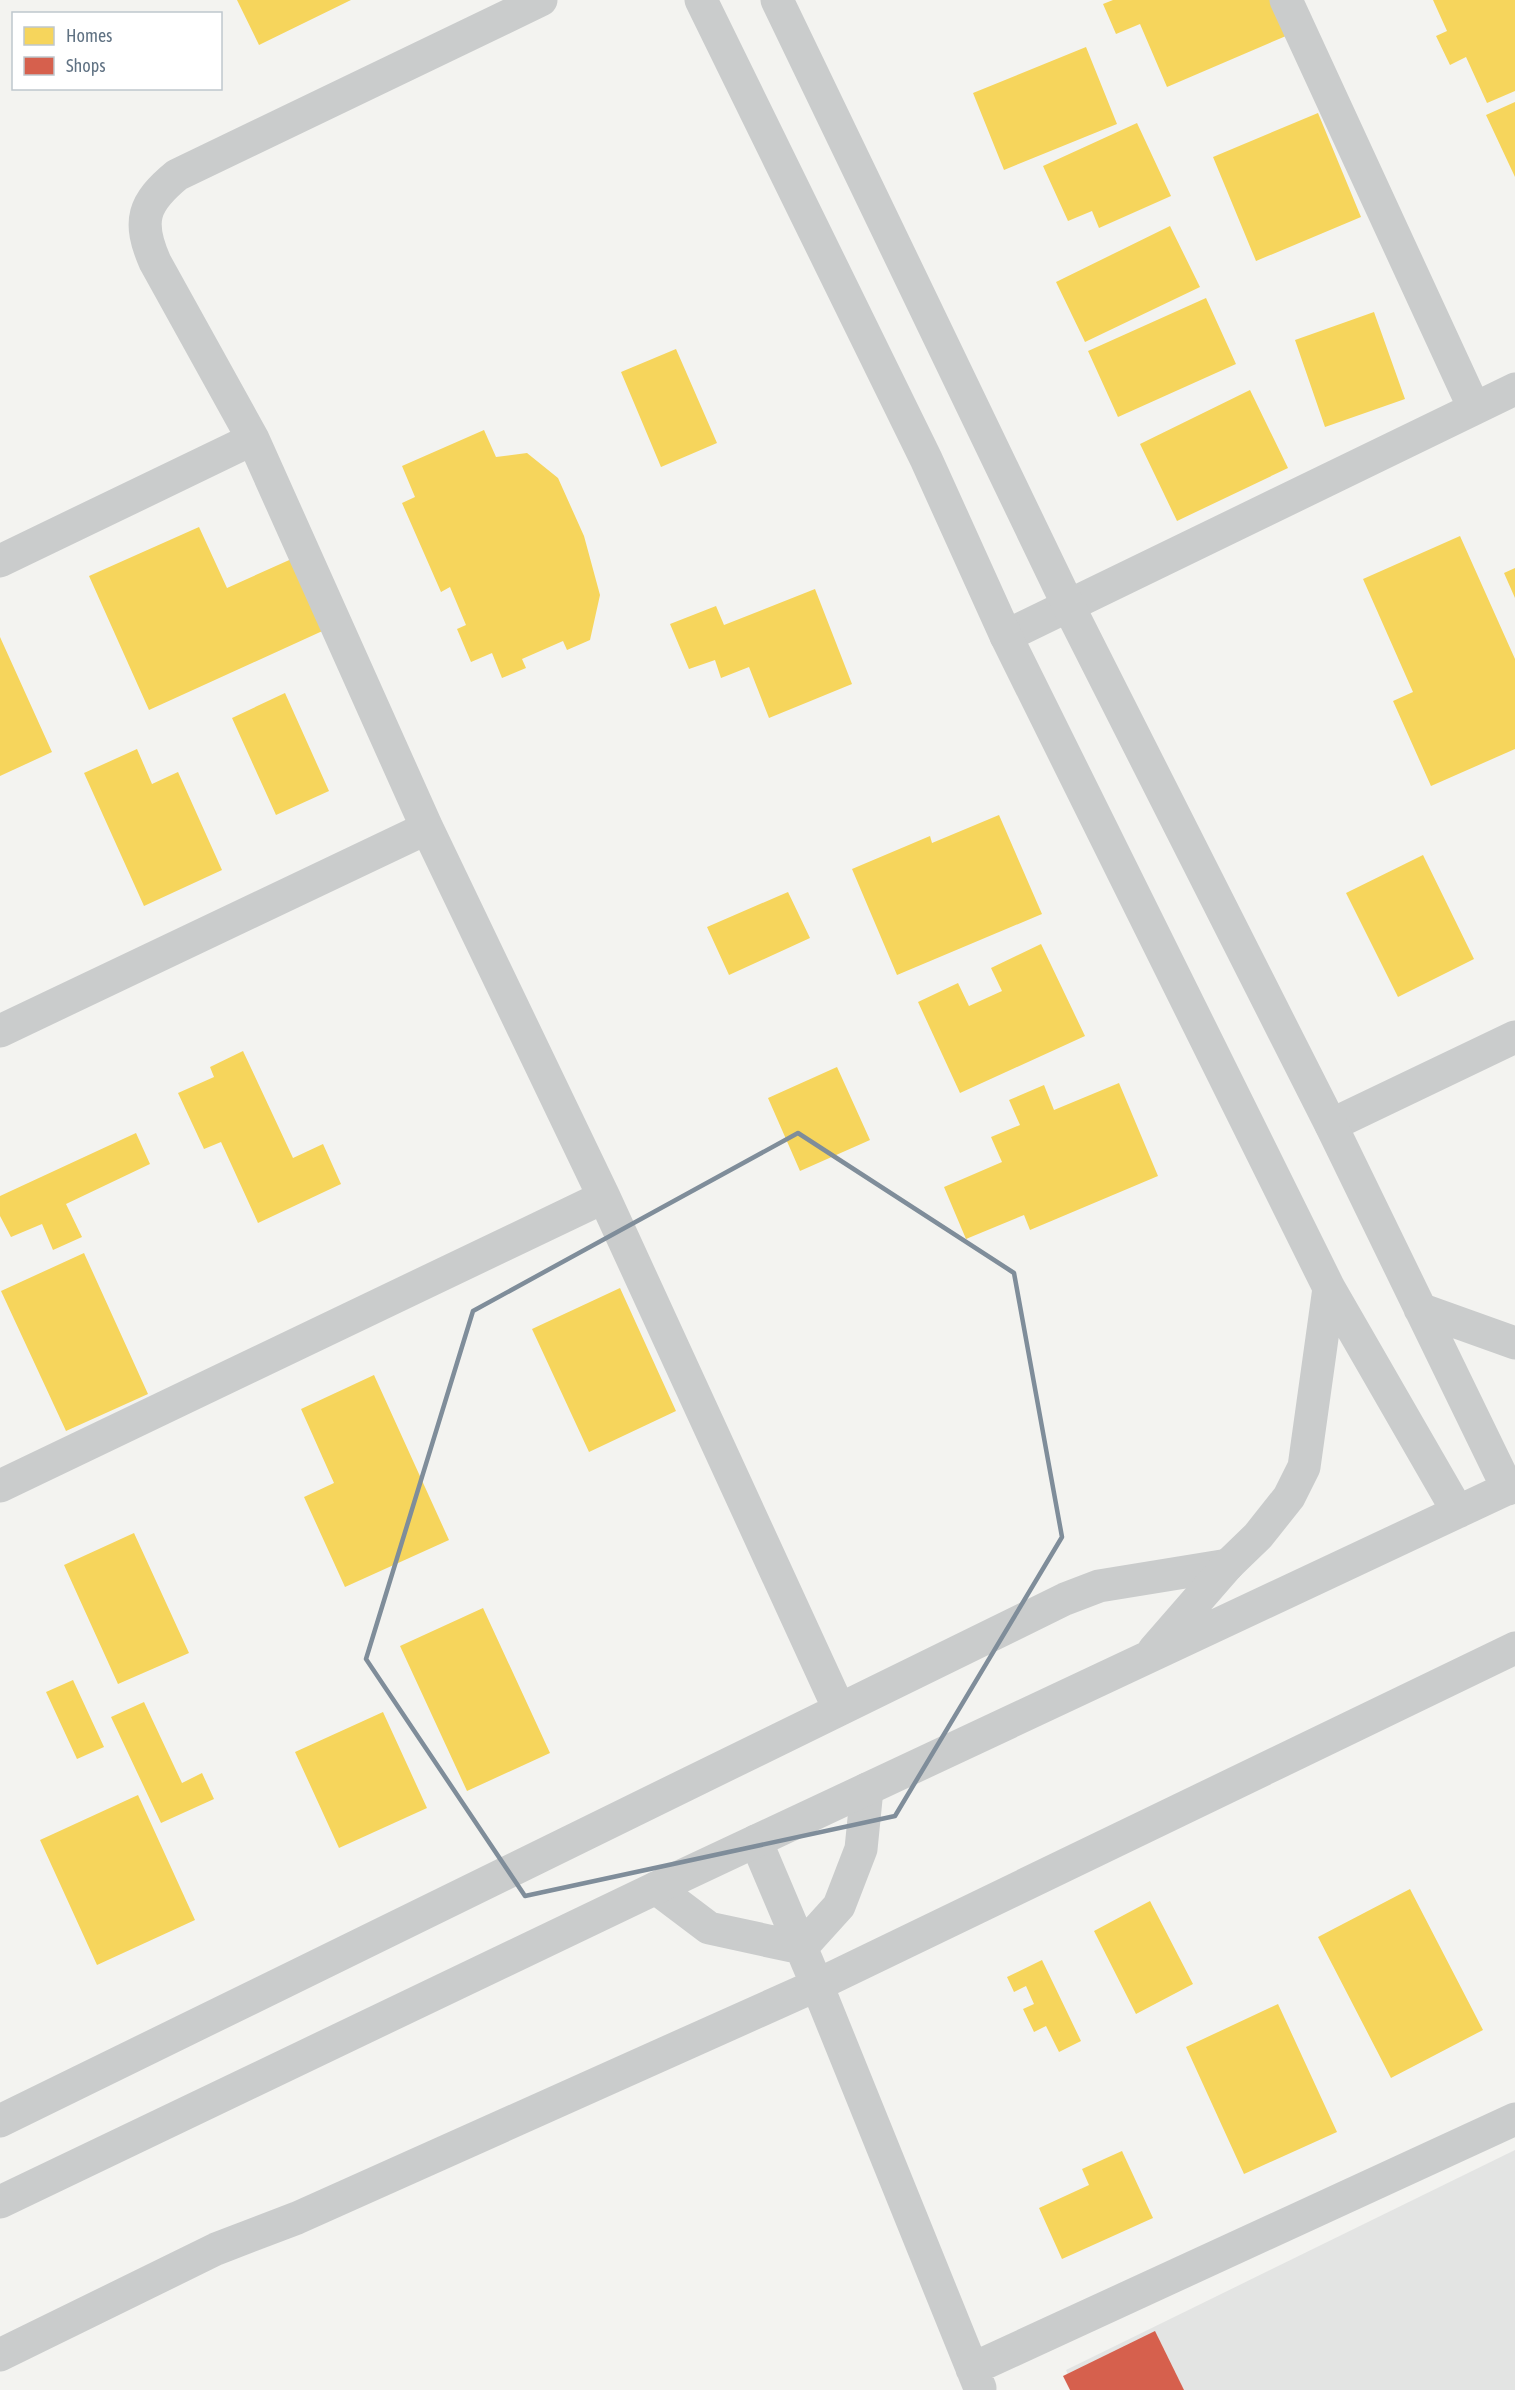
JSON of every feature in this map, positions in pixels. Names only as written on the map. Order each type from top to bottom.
[{"type":"street","points":[[541,0],[177,175],[159,190],[146,209],[144,230],[152,254],[253,439],[427,828],[604,1197],[839,1709]]},
{"type":"street","points":[[701,0],[926,459],[1006,636],[1329,1288],[1458,1512]]},
{"type":"street","points":[[0,2202],[656,1888],[1512,1487],[1420,1309],[1331,1125],[1069,607],[777,0]]},
{"type":"street","points":[[1286,0],[1474,408]]},
{"type":"street","points":[[1006,636],[1515,389]]},
{"type":"street","points":[[0,561],[253,439]]},
{"type":"street","points":[[0,1031],[427,828]]},
{"type":"street","points":[[1331,1125],[1515,1037]]},
{"type":"street","points":[[0,1486],[604,1197]]},
{"type":"street","points":[[1145,1660],[1228,1565],[1258,1536],[1282,1506],[1304,1467],[1329,1288]]},
{"type":"street","points":[[1420,1309],[1515,1343]]},
{"type":"street","points":[[0,2121],[1065,1599],[1099,1586],[1228,1565]]},
{"type":"street","points":[[0,2355],[216,2249],[297,2218],[817,1986],[1515,1648]]},
{"type":"street","points":[[801,1948],[839,1906],[861,1849],[867,1790]]},
{"type":"street","points":[[756,1841],[977,2380],[1515,2119]]},
{"type":"street","points":[[656,1888],[709,1928],[801,1948]]},
{"type":"highlighted area","points":[[798,1133],[1014,1273],[1062,1537],[895,1816],[525,1896],[366,1659],[473,1311]]},
{"type":"shaded area","points":[[1515,2150],[1515,2390],[1074,2390],[1066,2370]]},
{"type":"building: Homes","points":[[237,0],[351,0],[259,45]]},
{"type":"building: Homes","points":[[1113,0],[1270,0],[1286,36],[1167,87],[1140,24],[1116,34],[1103,4]]},
{"type":"building: Homes","points":[[1433,0],[1515,0],[1515,91],[1487,103],[1466,57],[1450,65],[1436,36],[1447,31]]},
{"type":"building: Homes","points":[[1086,47],[1117,124],[1004,170],[973,93]]},
{"type":"building: Homes","points":[[1515,102],[1515,177],[1486,115]]},
{"type":"building: Homes","points":[[1318,113],[1361,217],[1256,261],[1213,157]]},
{"type":"building: Homes","points":[[1137,123],[1171,196],[1099,228],[1092,211],[1068,221],[1043,166]]},
{"type":"building: Homes","points":[[1170,226],[1200,287],[1085,342],[1056,282]]},
{"type":"building: Homes","points":[[1206,298],[1236,364],[1118,417],[1088,351]]},
{"type":"building: Homes","points":[[1374,312],[1405,399],[1325,427],[1295,340]]},
{"type":"building: Homes","points":[[676,349],[717,443],[661,467],[621,372]]},
{"type":"building: Homes","points":[[1250,390],[1288,468],[1177,521],[1140,444]]},
{"type":"building: Homes","points":[[484,430],[496,457],[527,453],[558,478],[584,536],[600,595],[590,640],[567,650],[563,641],[522,659],[526,668],[502,678],[492,653],[471,662],[457,629],[466,625],[450,587],[441,592],[402,503],[415,497],[402,466]]},
{"type":"building: Homes","points":[[199,527],[227,588],[296,557],[329,628],[149,710],[89,576]]},
{"type":"building: Homes","points":[[1460,536],[1515,659],[1515,749],[1431,786],[1393,701],[1413,692],[1363,579]]},
{"type":"building: Homes","points":[[1515,568],[1515,598],[1504,573]]},
{"type":"building: Homes","points":[[815,589],[852,684],[769,718],[749,667],[721,678],[715,660],[689,669],[670,624],[716,606],[724,625]]},
{"type":"building: Homes","points":[[0,637],[52,752],[0,776]]},
{"type":"building: Homes","points":[[285,693],[329,791],[276,815],[232,718]]},
{"type":"building: Homes","points":[[137,749],[152,784],[178,772],[222,870],[144,906],[84,773]]},
{"type":"building: Homes","points":[[999,815],[1042,914],[897,975],[852,869],[930,836],[932,843]]},
{"type":"building: Homes","points":[[1423,855],[1474,959],[1398,997],[1346,893]]},
{"type":"building: Homes","points":[[788,892],[810,938],[729,975],[707,927]]},
{"type":"building: Homes","points":[[1041,944],[1085,1036],[960,1093],[918,1002],[958,983],[969,1006],[1002,991],[991,968]]},
{"type":"building: Homes","points":[[243,1051],[293,1158],[323,1144],[341,1184],[258,1223],[221,1142],[204,1149],[178,1093],[214,1077],[210,1067]]},
{"type":"building: Homes","points":[[837,1067],[870,1140],[800,1171],[768,1098]]},
{"type":"building: Homes","points":[[1119,1083],[1158,1176],[1030,1230],[1024,1215],[966,1239],[944,1187],[1002,1162],[991,1137],[1020,1125],[1009,1100],[1044,1085],[1054,1110]]},
{"type":"building: Homes","points":[[136,1133],[150,1164],[66,1204],[82,1237],[53,1250],[42,1224],[11,1237],[0,1216],[0,1196]]},
{"type":"building: Homes","points":[[84,1253],[148,1394],[66,1431],[1,1291]]},
{"type":"building: Homes","points":[[620,1288],[676,1411],[589,1452],[532,1329]]},
{"type":"building: Homes","points":[[374,1375],[449,1540],[345,1587],[304,1497],[334,1483],[301,1409]]},
{"type":"building: Homes","points":[[134,1533],[189,1653],[118,1684],[64,1565]]},
{"type":"building: Homes","points":[[483,1608],[550,1753],[467,1791],[400,1646]]},
{"type":"building: Homes","points":[[73,1680],[104,1747],[77,1759],[46,1692]]},
{"type":"building: Homes","points":[[144,1702],[182,1783],[202,1773],[214,1799],[161,1823],[111,1717]]},
{"type":"building: Homes","points":[[383,1712],[427,1808],[339,1848],[295,1752]]},
{"type":"building: Homes","points":[[138,1795],[195,1920],[97,1965],[40,1840]]},
{"type":"building: Homes","points":[[1410,1889],[1483,2030],[1391,2078],[1318,1937]]},
{"type":"building: Homes","points":[[1150,1901],[1193,1984],[1136,2014],[1094,1931]]},
{"type":"building: Homes","points":[[1042,1960],[1081,2041],[1059,2052],[1046,2026],[1034,2032],[1023,2009],[1034,2004],[1026,1986],[1014,1992],[1007,1977]]},
{"type":"building: Homes","points":[[1278,2004],[1337,2132],[1244,2174],[1186,2047]]},
{"type":"building: Homes","points":[[1122,2151],[1153,2218],[1062,2259],[1039,2208],[1089,2185],[1082,2169]]},
{"type":"building: Shops","points":[[1155,2331],[1184,2390],[1070,2390],[1063,2376]]}]
